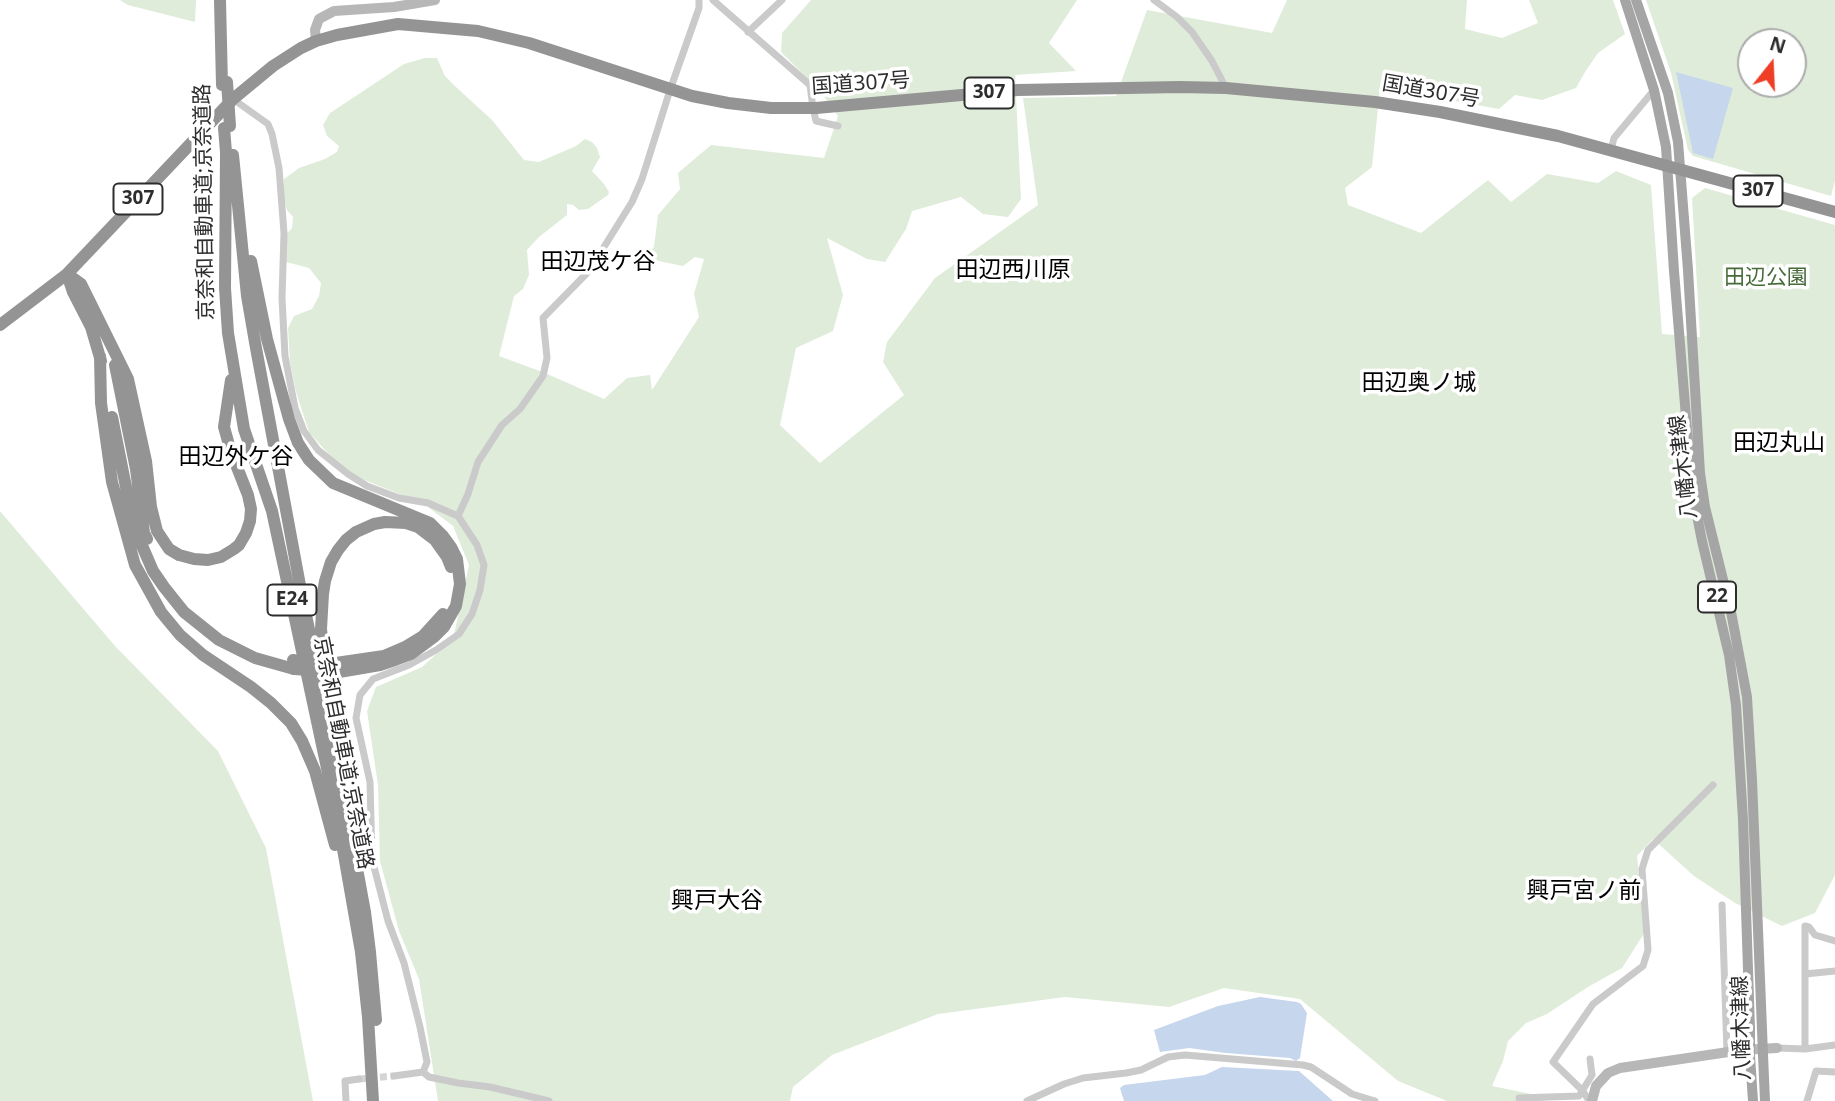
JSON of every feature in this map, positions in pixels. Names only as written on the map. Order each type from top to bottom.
[{"type":"highway","name":"京奈和自動車道;京奈道路","points":[[223,0],[227,127],[225,312],[244,429],[272,511],[337,815],[357,926],[368,1017],[373,1101]]},
{"type":"highway","name":"国道307号","points":[[0,325],[67,274],[233,99],[273,66],[316,41],[398,24],[478,31],[529,43],[670,90],[728,103],[771,107],[813,108],[1017,90],[1226,88],[1375,102],[1513,126],[1611,149],[1835,212]]},
{"type":"highway","name":"京奈和自動車道;京奈道路","points":[[227,127],[233,152],[247,296],[256,348],[365,912],[376,1017],[380,1101]]},
{"type":"highway","points":[[67,274],[91,327],[100,356],[131,515],[141,545],[153,571],[184,612],[210,635],[255,658],[294,665],[313,663],[337,667],[380,665],[411,654],[444,627],[456,606],[460,584],[457,559],[443,536],[430,523],[333,483],[309,460],[298,443],[267,339],[246,241],[233,152]]},
{"type":"highway","points":[[67,274],[81,284],[128,379],[146,461],[150,500],[157,531],[169,549],[194,559],[221,557],[234,549],[246,533],[250,521],[248,495],[230,452],[224,427],[233,367]]},
{"type":"highway","points":[[110,344],[136,470],[144,533],[160,566],[182,598],[215,628],[247,647],[294,665]]},
{"type":"highway","points":[[100,356],[101,403],[112,482],[135,565],[161,612],[180,635],[203,655],[251,687],[291,723],[315,771],[357,926]]},
{"type":"highway","points":[[337,667],[384,656],[405,647],[424,636],[444,613],[453,591],[451,568],[441,547],[425,531],[406,523],[385,522],[356,532],[338,550],[325,581],[321,629],[327,679],[346,772],[365,912]]},
{"type":"main road","name":"八幡木津線","points":[[1625,0],[1654,90],[1666,147],[1674,168],[1700,473],[1747,697],[1765,1101]]},
{"type":"main road","name":"八幡木津線","points":[[1636,0],[1668,93],[1676,130],[1674,271],[1692,490],[1724,627],[1736,705],[1753,1101]]},
{"type":"street","points":[[316,41],[315,30],[319,19],[334,11],[394,7],[435,0]]},
{"type":"street","points":[[458,516],[478,462],[502,425],[520,409],[543,376],[547,358],[543,318],[589,271],[632,202],[699,8],[699,0]]},
{"type":"street","points":[[713,0],[810,85],[816,121],[838,126]]},
{"type":"street","points":[[748,32],[782,0]]},
{"type":"street","points":[[1154,0],[1192,32],[1226,88]]},
{"type":"street","points":[[1611,149],[1614,138],[1654,90]]},
{"type":"street","points":[[233,99],[268,124],[272,134],[279,168],[284,233],[282,298],[285,356],[295,408],[304,431],[318,450],[367,486],[399,498],[428,503],[458,516],[477,545],[484,565],[472,614],[459,634],[409,665],[373,679],[360,695],[356,718],[370,782],[372,859],[388,922],[404,963],[420,1027],[427,1062],[423,1072]]},
{"type":"street","points":[[1590,1101],[1553,1062],[1593,1004],[1643,966],[1648,950],[1642,869],[1648,850],[1713,785]]},
{"type":"street","points":[[1722,905],[1727,1052]]},
{"type":"street","points":[[1805,1049],[1805,926],[1815,935],[1835,941]]},
{"type":"street","points":[[1805,974],[1835,971]]},
{"type":"street","points":[[1590,1101],[1596,1086],[1608,1073],[1620,1068],[1727,1052],[1835,1045]]},
{"type":"street","points":[[1027,1101],[1083,1078],[1141,1070],[1168,1057],[1185,1055],[1303,1065],[1311,1067],[1352,1094],[1374,1101]]},
{"type":"street","points":[[1519,1098],[1579,1096],[1592,1075],[1590,1059]]},
{"type":"street","points":[[1807,1101],[1816,1071],[1835,1072]]},
{"type":"street","points":[[394,1076],[423,1072],[429,1077],[490,1087],[549,1101]]},
{"type":"street","points":[[346,1101],[345,1081],[359,1079]]},
{"type":"green space","points":[[120,0],[196,0],[195,22],[128,5]]},
{"type":"green space","name":"田辺公園","points":[[811,0],[1077,0],[1049,43],[1076,71],[1015,75],[1021,199],[1008,217],[983,214],[961,197],[912,211],[906,229],[885,262],[867,259],[827,238],[843,295],[833,331],[796,348],[780,425],[820,463],[904,395],[883,362],[887,342],[935,278],[1038,205],[1023,98],[1116,96],[1147,10],[1272,33],[1287,0],[1467,0],[1465,29],[1502,38],[1538,23],[1529,0],[1613,0],[1625,34],[1598,53],[1576,88],[1542,100],[1515,95],[1499,109],[1380,88],[1372,167],[1345,188],[1348,205],[1421,233],[1488,180],[1511,202],[1547,174],[1598,183],[1616,171],[1651,185],[1662,334],[1700,337],[1692,198],[1705,188],[1835,225],[1835,875],[1815,913],[1782,926],[1735,903],[1694,876],[1653,839],[1637,856],[1645,932],[1622,968],[1547,1014],[1526,1023],[1508,1041],[1492,1086],[1546,1097],[1544,1101],[1447,1101],[1398,1081],[1300,999],[1224,988],[1169,1007],[1065,997],[938,1014],[832,1055],[793,1087],[790,1101],[438,1101],[419,979],[399,931],[380,861],[378,785],[367,711],[376,687],[422,667],[453,639],[469,565],[453,526],[424,504],[357,477],[332,458],[309,432],[296,392],[290,362],[288,328],[294,316],[312,309],[319,296],[321,283],[309,268],[286,262],[282,239],[292,228],[293,217],[287,210],[283,196],[284,179],[299,168],[337,152],[339,146],[327,136],[323,125],[330,113],[404,64],[425,58],[437,58],[445,76],[492,120],[524,160],[539,162],[576,146],[585,139],[592,142],[600,157],[592,171],[604,184],[608,195],[588,209],[579,210],[567,204],[567,215],[527,250],[529,275],[523,289],[514,296],[499,356],[604,399],[627,378],[650,375],[652,390],[699,317],[694,294],[704,259],[695,257],[683,266],[644,258],[654,247],[658,215],[680,189],[678,173],[711,145],[824,158],[838,116],[820,91],[781,52],[782,33]]},
{"type":"green space","points":[[1646,0],[1835,0],[1835,181],[1831,196],[1693,156],[1688,150],[1671,73]]},
{"type":"green space","points":[[0,511],[115,646],[218,751],[266,848],[313,1101],[0,1101]]},
{"type":"water","points":[[1676,72],[1733,88],[1713,159],[1693,153]]},
{"type":"water","points":[[1260,997],[1297,1002],[1307,1013],[1300,1058],[1296,1061],[1290,1058],[1189,1048],[1160,1052],[1154,1030],[1218,1006]]},
{"type":"water","points":[[1222,1067],[1299,1071],[1333,1101],[1124,1101],[1120,1088],[1124,1085],[1205,1075]]},
{"type":"tunnel","points":[[359,1079],[394,1076]]},
{"type":"district","name":"田辺茂ケ谷","points":[[598,262]]},
{"type":"district","name":"田辺西川原","points":[[1013,270]]},
{"type":"district","name":"田辺奥ノ城","points":[[1419,383]]},
{"type":"district","name":"田辺丸山","points":[[1779,443]]},
{"type":"district","name":"田辺外ケ谷","points":[[236,457]]},
{"type":"district","name":"興戸宮ノ前","points":[[1584,891]]},
{"type":"district","name":"興戸大谷","points":[[717,901]]}]
